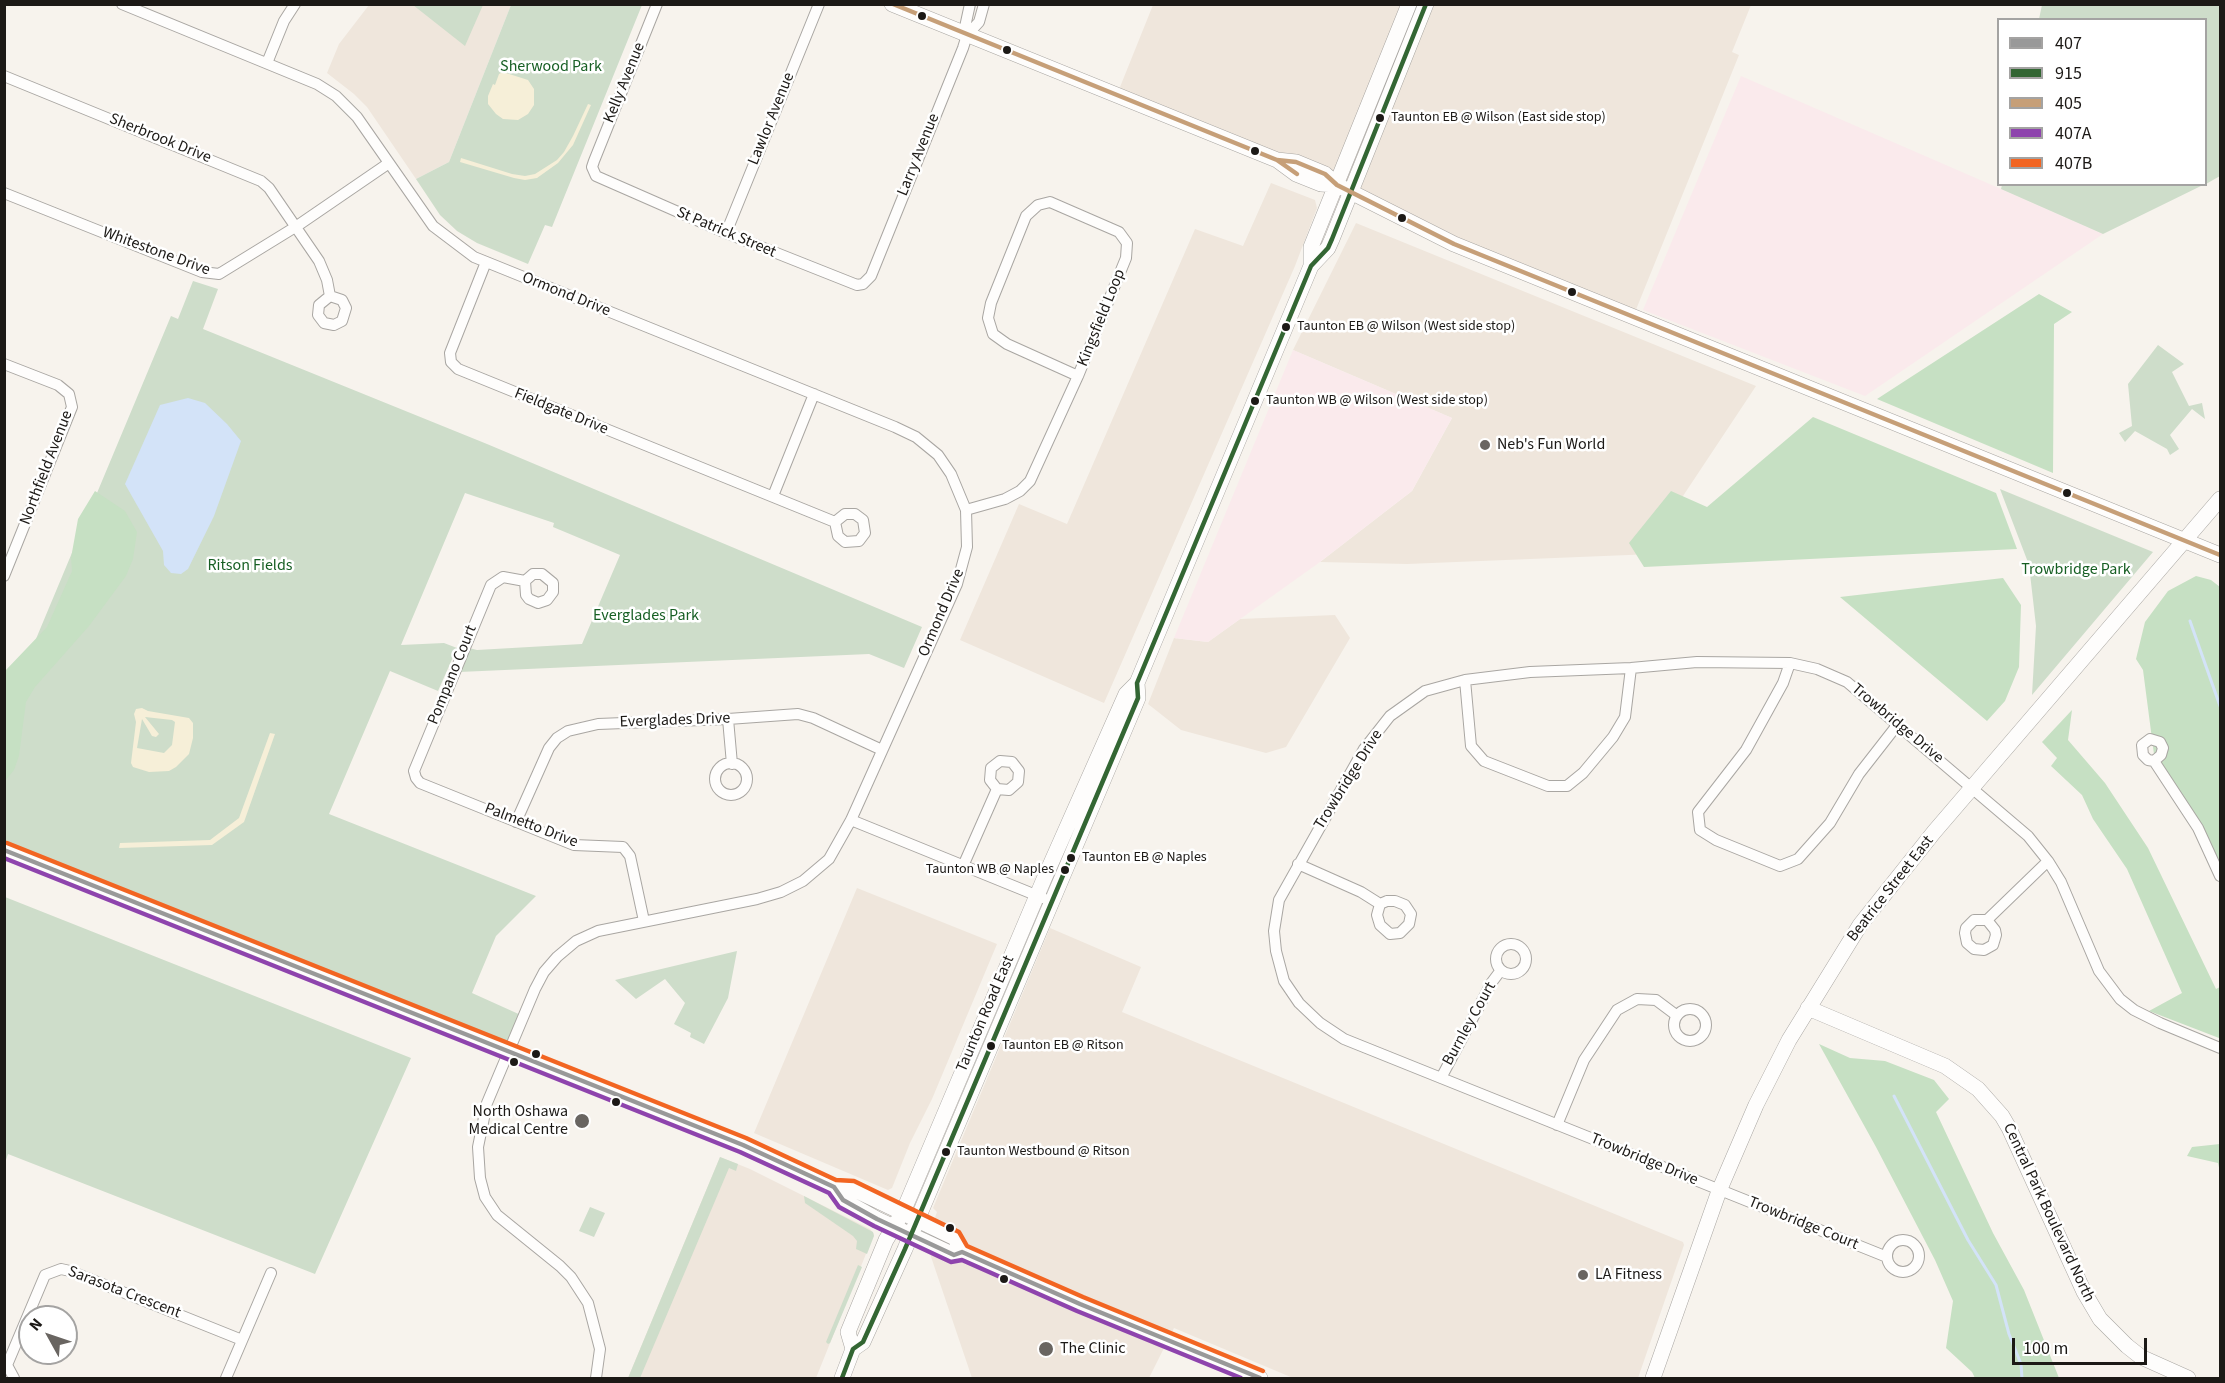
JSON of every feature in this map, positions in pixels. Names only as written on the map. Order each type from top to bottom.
[{"type":"main road","points":[[892,4],[1277,160],[1296,174],[1321,184],[1337,185],[1454,244],[2220,555]]},
{"type":"main road","name":"Taunton Road East","points":[[1311,266],[1311,247],[1409,4]]},
{"type":"main road","name":"Taunton Road East","points":[[853,1349],[848,1332],[886,1240],[903,1212],[1037,896],[1126,694],[1137,683],[1311,266],[1328,248],[1426,4]]},
{"type":"main road","name":"Beatrice Street East","points":[[1653,1378],[1719,1191],[1756,1105],[1808,1008],[1860,925],[1972,788],[2220,499]]},
{"type":"main road","name":"Taunton Road East","points":[[842,1378],[853,1349],[863,1342],[918,1219],[1138,698],[1137,683]]},
{"type":"main road","points":[[4,850],[743,1145],[834,1187],[851,1188],[955,1238],[962,1252],[1080,1304],[1260,1378]]},
{"type":"main road","name":"Central Park Boulevard North","points":[[1808,1008],[1945,1066],[1959,1074],[1983,1095],[2002,1116],[2009,1128],[2084,1292],[2100,1319],[2141,1357],[2184,1378]]},
{"type":"main road","points":[[834,1187],[843,1200],[894,1227],[954,1255],[962,1252]]},
{"type":"street","name":"Ormond Drive","points":[[122,4],[317,84],[336,96],[357,117],[433,226],[462,249],[486,262],[895,427],[916,438],[938,454],[951,474],[966,510],[967,547],[957,584],[851,820],[829,859],[803,881],[781,892],[757,899],[598,931],[576,941],[557,957],[544,972],[534,989],[487,1103],[478,1148],[480,1178],[485,1197],[497,1215],[560,1266],[571,1277],[588,1303],[600,1348],[596,1378]]},
{"type":"street","points":[[267,63],[284,21],[295,4]]},
{"type":"street","name":"Kelly Avenue","points":[[594,161],[657,4]]},
{"type":"street","name":"Lawlor Avenue","points":[[726,233],[819,4]]},
{"type":"street","points":[[967,35],[965,27],[970,4]]},
{"type":"street","points":[[967,35],[979,22],[984,4]]},
{"type":"street","name":"Larry Avenue","points":[[871,276],[967,35]]},
{"type":"street","name":"Sherbrook Drive","points":[[4,76],[252,175],[269,188],[297,226],[319,261],[327,280],[330,296]]},
{"type":"street","name":"St Patrick Street","points":[[594,161],[593,172],[601,180],[726,233],[850,283],[863,284],[871,276]]},
{"type":"street","name":"Whitestone Drive","points":[[4,193],[209,274],[225,272],[389,163]]},
{"type":"street","name":"Kingsfield Loop","points":[[1050,202],[1119,232],[1127,243],[1126,258],[1078,376],[1007,344],[993,334],[988,318],[991,303],[1026,216],[1038,205],[1050,202]]},
{"type":"street","name":"Fieldgate Drive","points":[[486,262],[450,353],[451,362],[458,369],[835,522]]},
{"type":"street","name":"Northfield Avenue","points":[[4,364],[58,385],[69,394],[72,407],[4,576]]},
{"type":"street","points":[[966,510],[1005,499],[1020,491],[1030,481],[1078,376]]},
{"type":"street","points":[[773,496],[814,394]]},
{"type":"street","name":"Pompano Court","points":[[435,789],[420,783],[414,771],[487,594],[491,585],[503,577],[525,581]]},
{"type":"street","name":"Trowbridge Drive","points":[[1719,1191],[1344,1039],[1320,1023],[1299,1003],[1284,981],[1276,951],[1274,931],[1279,900],[1364,749],[1390,716],[1425,691],[1465,680],[1530,672],[1631,668],[1697,662],[1790,663],[1817,669],[1846,682],[2028,836],[2061,882],[2099,971],[2120,999],[2134,1010],[2160,1023],[2220,1048]]},
{"type":"street","points":[[1790,663],[1783,683],[1746,750],[1698,812],[1700,830],[1716,840],[1780,866],[1798,859],[1830,823],[1859,774],[1898,724]]},
{"type":"street","points":[[1465,680],[1471,747],[1484,761],[1548,786],[1567,786],[1583,773],[1625,717],[1631,668]]},
{"type":"street","name":"Everglades Drive","points":[[516,822],[549,748],[557,738],[568,730],[597,724],[798,714],[813,718],[882,750]]},
{"type":"street","points":[[729,719],[732,764]]},
{"type":"street","points":[[2154,760],[2198,828],[2220,876]]},
{"type":"street","name":"Palmetto Drive","points":[[435,789],[574,845],[617,846],[627,850],[644,921]]},
{"type":"street","points":[[963,866],[997,789]]},
{"type":"street","points":[[851,820],[1052,902]]},
{"type":"street","points":[[1987,920],[2048,861]]},
{"type":"street","points":[[1298,864],[1361,892],[1380,904]]},
{"type":"street","name":"Burnley Court","points":[[1441,1078],[1492,982],[1501,970]]},
{"type":"street","points":[[1557,1125],[1584,1060],[1617,1010],[1637,999],[1656,1000],[1677,1015]]},
{"type":"street","name":"Trowbridge Court","points":[[1719,1191],[1887,1257]]},
{"type":"street","name":"Sarasota Crescent","points":[[14,1378],[7,1365],[45,1275],[61,1269],[242,1340]]},
{"type":"street","points":[[226,1378],[271,1273]]},
{"type":"shaded area","points":[[369,5],[511,5],[449,162],[416,179],[367,107],[327,73],[339,44]]},
{"type":"shaded area","points":[[1153,5],[1751,5],[1732,52],[1739,55],[1633,317],[1116,97]]},
{"type":"shaded area","points":[[1741,76],[2103,234],[1865,396],[1643,310]]},
{"type":"shaded area","points":[[1271,183],[1315,200],[1317,208],[1295,266],[1104,703],[960,640],[1019,504],[1067,524],[1195,229],[1243,246]]},
{"type":"shaded area","points":[[1356,223],[1756,386],[1683,496],[1653,554],[1407,564],[1320,562],[1412,491],[1452,418],[1293,350]]},
{"type":"shaded area","points":[[1293,350],[1452,418],[1412,491],[1320,562],[1208,642],[1174,638]]},
{"type":"shaded area","points":[[1335,615],[1350,638],[1286,747],[1266,753],[1181,730],[1148,704],[1174,638],[1208,642],[1240,619]]},
{"type":"shaded area","points":[[857,888],[997,944],[932,1099],[910,1143],[892,1188],[888,1190],[754,1133]]},
{"type":"shaded area","points":[[1050,928],[1141,967],[1122,1012],[1683,1242],[1684,1245],[1638,1378],[1293,1378],[1174,1328],[1149,1378],[972,1378],[926,1242],[937,1212],[933,1208]]},
{"type":"shaded area","points":[[720,1157],[750,1169],[870,1229],[874,1234],[816,1378],[628,1378]]},
{"type":"green space","points":[[413,5],[483,5],[465,46]]},
{"type":"green space","name":"Sherwood Park","points":[[511,5],[642,5],[552,227],[545,225],[528,264],[477,243],[457,231],[440,215],[416,179],[449,162]]},
{"type":"green space","points":[[2042,5],[2220,5],[2220,176],[2207,183],[2207,18],[2039,18]]},
{"type":"green space","points":[[2002,186],[2201,186],[2103,234],[2001,189]]},
{"type":"green space","name":"Ritson Fields","points":[[193,281],[218,289],[203,329],[487,444],[922,627],[904,668],[869,654],[459,672],[469,648],[477,650],[582,644],[620,555],[553,527],[554,523],[465,493],[401,645],[444,643],[457,648],[438,691],[390,671],[329,814],[536,896],[496,936],[472,993],[523,1016],[509,1051],[5,843],[5,713],[171,316],[178,319]]},
{"type":"green space","points":[[2039,294],[2072,312],[2054,324],[2053,473],[1877,399]]},
{"type":"green space","points":[[2158,345],[2184,364],[2172,372],[2189,406],[2202,403],[2205,419],[2192,409],[2170,435],[2179,449],[2170,455],[2167,449],[2135,431],[2125,442],[2119,433],[2132,426],[2128,384]]},
{"type":"green space","points":[[1813,417],[1996,493],[2017,549],[1644,567],[1629,543],[1671,491],[1707,507]]},
{"type":"green space","name":"Trowbridge Park","points":[[2000,489],[2153,552],[2032,695],[2036,626],[2029,565]]},
{"type":"green space","points":[[95,491],[125,511],[137,532],[133,559],[126,576],[89,626],[35,687],[26,702],[19,756],[14,770],[5,781],[5,671],[47,627],[72,571],[71,558],[78,519]]},
{"type":"green space","points":[[2196,576],[2211,580],[2220,587],[2220,875],[2155,762],[2143,670],[2136,659],[2145,622],[2168,591]]},
{"type":"green space","points":[[2003,578],[2021,605],[2019,667],[2005,701],[1987,721],[1840,597]]},
{"type":"green space","points":[[2072,710],[2068,740],[2105,783],[2148,848],[2216,989],[2220,987],[2219,1038],[2149,1011],[2182,993],[2127,869],[2093,819],[2082,795],[2051,766],[2057,758],[2042,742]]},
{"type":"green space","points":[[5,897],[411,1058],[315,1274],[8,1154],[5,1163]]},
{"type":"green space","points":[[737,951],[728,998],[704,1044],[690,1037],[691,1033],[674,1024],[685,1003],[665,979],[636,999],[615,980]]},
{"type":"green space","points":[[1819,1044],[1850,1058],[1885,1061],[1934,1080],[1949,1099],[1936,1112],[1993,1233],[2024,1290],[2059,1378],[1975,1378],[1972,1372],[1946,1348],[1953,1301],[1935,1260]]},
{"type":"green space","points":[[2220,1144],[2220,1172],[2218,1163],[2187,1156],[2192,1147]]},
{"type":"green space","points":[[720,1157],[738,1164],[736,1171],[729,1168],[640,1378],[628,1378]]},
{"type":"green space","points":[[804,1196],[873,1232],[874,1236],[867,1254],[856,1249],[857,1241],[853,1236],[805,1203]]},
{"type":"green space","points":[[590,1207],[605,1213],[594,1237],[579,1231]]},
{"type":"green space","points":[[858,1265],[862,1267],[828,1344],[826,1342]]},
{"type":"sand","points":[[503,72],[528,80],[534,89],[534,105],[528,114],[518,120],[503,119],[488,104],[488,96],[493,84],[495,85],[499,74]]},
{"type":"sand","points":[[588,104],[591,105],[573,145],[558,163],[537,178],[525,180],[514,178],[460,162],[461,158],[512,174],[525,176],[535,174],[557,160],[564,152]]},
{"type":"sand","points":[[142,708],[189,718],[193,723],[193,738],[189,754],[176,767],[169,771],[149,772],[133,767],[131,763],[136,709]],"holes":[[[145,717],[175,722],[172,745],[164,753],[137,748],[142,719],[152,736],[156,737],[159,734]]]},
{"type":"sand","points":[[270,733],[275,734],[244,822],[212,845],[119,848],[120,843],[210,840],[239,818]]},
{"type":"water","points":[[188,398],[205,403],[241,441],[214,516],[188,569],[181,574],[171,573],[164,565],[163,551],[125,484],[160,405]]},
{"type":"waterway","points":[[2190,621],[2220,706]]},
{"type":"waterway","points":[[1894,1096],[1968,1240],[1996,1285],[2009,1334],[2021,1364],[2022,1378]]},
{"type":"transit line","name":"405","points":[[893,4],[1277,160],[1297,174]]},
{"type":"transit line","name":"915","points":[[842,1378],[853,1349],[863,1342],[905,1249],[1138,698],[1137,683],[1311,266],[1328,248],[1332,239],[1426,4]]},
{"type":"transit line","name":"405","points":[[1277,160],[1296,162],[1325,174],[1337,185],[1454,244],[2220,555]]},
{"type":"transit line","name":"407B","points":[[7,843],[746,1138],[836,1180],[854,1181],[959,1232],[967,1246],[1083,1297],[1263,1371]]},
{"type":"transit line","name":"407","points":[[4,850],[743,1145],[834,1187],[843,1200],[877,1219],[954,1255],[962,1252],[1080,1304],[1260,1378]]},
{"type":"transit line","name":"407A","points":[[4,858],[740,1152],[829,1193],[839,1207],[951,1262],[962,1260],[1077,1311],[1241,1378]]},
{"type":"place","name":"Taunton EB @ Wilson (East side stop)","points":[[1380,118]]},
{"type":"place","name":"Taunton EB @ Wilson (West side stop)","points":[[1286,327]]},
{"type":"place","name":"Taunton WB @ Wilson (West side stop)","points":[[1255,401]]},
{"type":"place","name":"Neb's Fun World","points":[[1485,445]]},
{"type":"place","name":"Taunton EB @ Naples","points":[[1071,858]]},
{"type":"place","name":"Taunton WB @ Naples","points":[[1065,870]]},
{"type":"place","name":"Taunton EB @ Ritson","points":[[991,1046]]},
{"type":"place","name":"North Oshawa Medical Centre","points":[[582,1121]]},
{"type":"place","name":"Taunton Westbound @ Ritson","points":[[946,1152]]},
{"type":"place","name":"LA Fitness","points":[[1583,1275]]},
{"type":"place","name":"The Clinic","points":[[1046,1349]]},
{"type":"park label","name":"Everglades Park","points":[[646,616]]}]
